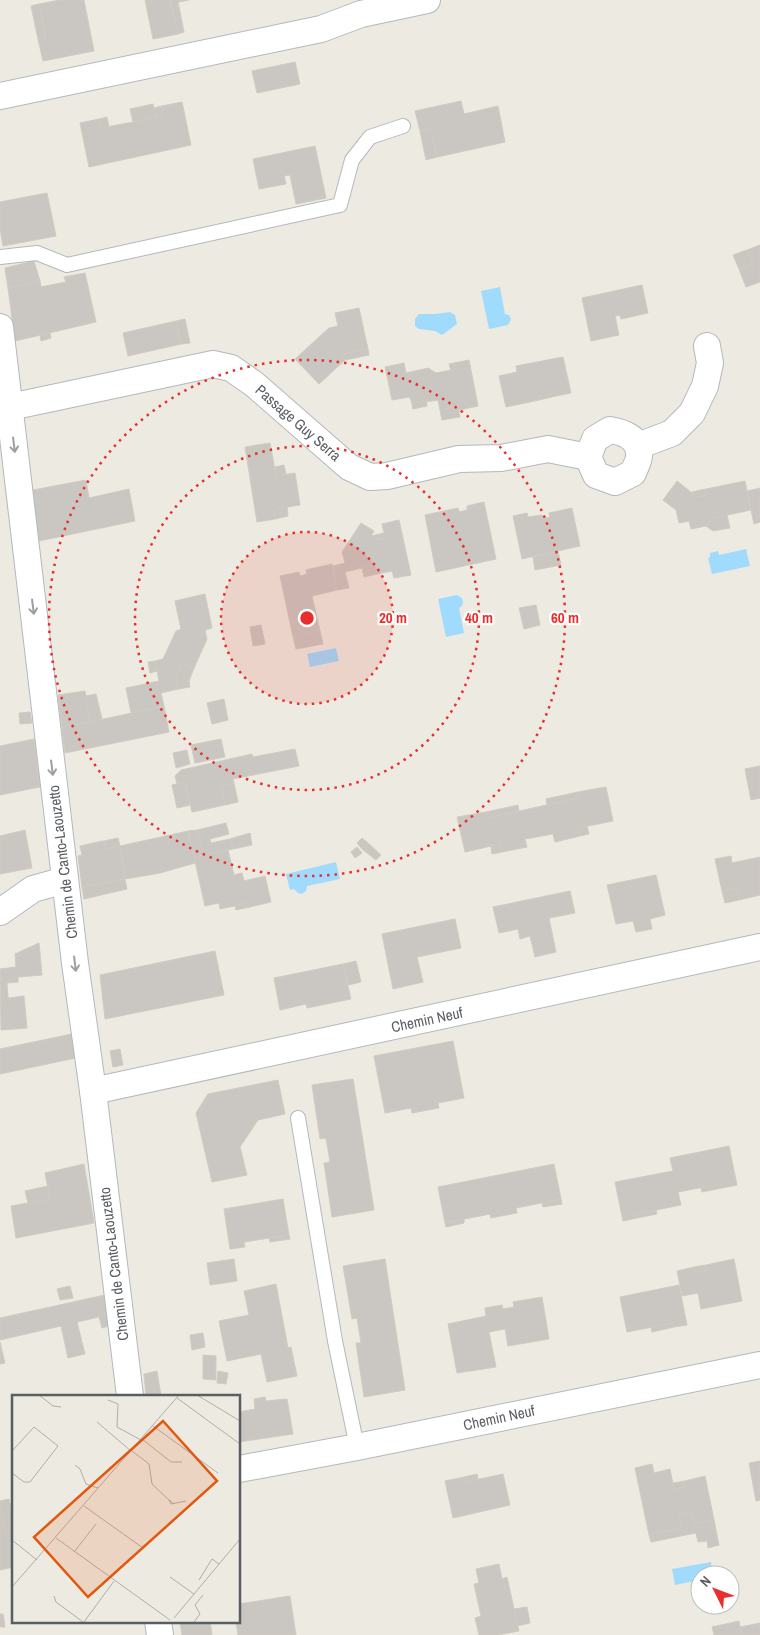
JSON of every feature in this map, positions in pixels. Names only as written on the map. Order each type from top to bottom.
[{"type":"street","points":[[0,96],[321,30],[361,14],[427,0]]},
{"type":"street","name":"Chemin de Canto-Laouzetto","points":[[0,327],[7,411],[130,1395]]},
{"type":"street","points":[[638,446],[672,433],[692,413],[704,386],[710,364],[707,346]]},
{"type":"street","name":"Passage Guy Serra","points":[[7,411],[212,364],[231,368],[254,384],[348,467],[370,477],[388,476],[459,459],[501,458],[548,449],[588,457]]},
{"type":"street","points":[[610,430],[631,437],[638,446],[640,455],[633,473],[615,482],[596,475],[588,457],[595,438],[610,430]]},
{"type":"street","points":[[0,912],[33,889],[65,880]]},
{"type":"street","name":"Chemin Neuf","points":[[93,1091],[760,947]]},
{"type":"street","name":"Chemin Neuf","points":[[240,1469],[357,1447],[760,1365]]},
{"type":"street","points":[[158,1622],[160,1635]]},
{"type":"lane","points":[[0,257],[37,253],[67,265],[340,205],[352,160],[370,137],[403,126]]},
{"type":"lane","points":[[298,1118],[335,1341],[357,1447]]},
{"type":"water","points":[[500,287],[505,314],[509,315],[511,319],[508,325],[489,329],[481,291]]},
{"type":"water","points":[[450,312],[455,315],[457,324],[442,335],[435,331],[419,329],[415,326],[415,319],[419,314]]},
{"type":"water","points":[[746,549],[750,566],[712,574],[708,558],[710,553],[718,551],[719,555]]},
{"type":"water","points":[[457,595],[462,598],[463,602],[459,608],[464,633],[446,637],[438,599]]},
{"type":"water","points":[[336,648],[339,661],[310,667],[307,654]]},
{"type":"water","points":[[336,862],[340,879],[307,886],[306,891],[302,894],[294,889],[290,890],[286,874]]},
{"type":"water","points":[[711,1562],[711,1565],[694,1565]]},
{"type":"water","points":[[690,1566],[690,1582],[675,1585],[672,1569]]},
{"type":"building","points":[[60,0],[84,0],[94,51],[43,61],[38,39],[46,38],[39,4]]},
{"type":"building","points":[[145,0],[170,0],[178,34],[153,39]]},
{"type":"building","points":[[170,0],[189,0],[178,2],[184,32],[178,34]]},
{"type":"building","points":[[39,4],[46,38],[38,39],[31,6]]},
{"type":"building","points":[[295,62],[300,84],[257,93],[252,71]]},
{"type":"building","points":[[461,101],[464,114],[498,106],[505,142],[437,157],[431,129],[420,131],[415,111]]},
{"type":"building","points":[[182,102],[191,145],[89,167],[80,123],[99,119],[101,128],[133,122],[163,115],[162,106]]},
{"type":"building","points":[[153,104],[156,117],[133,122],[130,109]]},
{"type":"building","points":[[162,106],[163,115],[156,117],[154,108]]},
{"type":"building","points":[[107,117],[109,127],[101,128],[99,119]]},
{"type":"building","points":[[431,129],[437,157],[426,160],[420,131]]},
{"type":"building","points":[[315,146],[326,198],[296,204],[290,175],[284,176],[286,184],[259,189],[253,159]]},
{"type":"building","points":[[47,193],[56,236],[3,246],[0,229],[0,202]]},
{"type":"building","points":[[760,245],[760,282],[746,287],[739,269],[753,264],[747,250]]},
{"type":"building","points":[[747,250],[753,264],[739,269],[733,255]]},
{"type":"building","points":[[34,261],[40,281],[8,288],[5,268]]},
{"type":"building","points":[[85,273],[96,322],[15,341],[8,288],[40,281],[41,287],[66,282],[64,277]]},
{"type":"building","points":[[642,285],[648,313],[621,319],[620,315],[615,316],[619,335],[591,341],[582,298]]},
{"type":"building","points":[[359,308],[368,349],[346,353],[342,357],[345,360],[319,384],[295,359],[329,328],[338,326],[335,313]]},
{"type":"building","points":[[185,319],[190,343],[181,344],[176,321]]},
{"type":"building","points":[[176,321],[181,344],[128,356],[123,333]]},
{"type":"building","points":[[50,333],[51,338],[41,341],[40,335]]},
{"type":"building","points":[[368,349],[369,355],[345,360],[342,357],[346,353]]},
{"type":"building","points":[[563,357],[571,393],[556,396],[555,393],[538,397],[539,400],[506,407],[499,376],[517,372],[516,366]]},
{"type":"building","points":[[469,360],[478,406],[459,410],[458,406],[440,410],[438,400],[412,404],[410,397],[392,400],[385,367],[404,363],[406,373],[428,368],[436,373],[451,370],[449,364]]},
{"type":"building","points":[[555,393],[556,396],[539,400],[538,397]]},
{"type":"building","points":[[426,401],[427,406],[413,409],[412,404]]},
{"type":"building","points":[[458,406],[460,417],[442,420],[440,410]]},
{"type":"building","points":[[270,443],[276,476],[295,473],[300,505],[276,509],[274,512],[275,519],[257,522],[245,447]]},
{"type":"building","points":[[284,465],[286,474],[276,476],[275,467]]},
{"type":"building","points":[[86,480],[89,498],[129,489],[135,521],[39,541],[33,490]]},
{"type":"building","points":[[677,481],[697,497],[707,495],[706,489],[745,481],[751,510],[713,518],[706,526],[691,529],[689,521],[679,523],[676,510],[663,500]]},
{"type":"building","points":[[760,488],[760,522],[754,524],[747,491]]},
{"type":"building","points":[[706,489],[707,495],[697,497],[692,492]]},
{"type":"building","points":[[484,502],[496,559],[436,572],[425,515],[458,508],[459,512],[467,510],[467,506]]},
{"type":"building","points":[[287,507],[288,516],[275,519],[274,512],[276,509]]},
{"type":"building","points":[[572,508],[580,546],[522,559],[513,516],[527,513],[528,517],[542,515],[543,519],[550,517],[549,513]]},
{"type":"building","points":[[727,515],[730,528],[713,531],[706,526],[713,518]]},
{"type":"building","points":[[399,520],[411,575],[394,578],[392,571],[377,574],[375,565],[345,572],[349,588],[337,590],[333,566],[345,563],[342,552],[361,523],[374,531],[371,536],[377,540],[385,538],[382,524]]},
{"type":"building","points":[[384,533],[385,538],[377,540],[371,536]]},
{"type":"building","points":[[558,551],[561,565],[535,570],[533,557]]},
{"type":"building","points":[[332,564],[337,590],[312,596],[320,631],[293,637],[280,576],[299,572],[300,576],[307,574],[306,570]]},
{"type":"building","points":[[375,565],[377,574],[364,577],[362,568]]},
{"type":"building","points":[[205,594],[212,628],[205,630],[207,639],[194,668],[182,663],[176,678],[178,689],[161,693],[164,706],[131,713],[126,688],[159,681],[155,661],[163,659],[176,631],[181,629],[175,601]]},
{"type":"building","points":[[536,605],[540,625],[524,629],[519,608]]},
{"type":"building","points":[[261,625],[265,644],[253,646],[250,627]]},
{"type":"building","points":[[320,631],[323,644],[296,649],[293,637]]},
{"type":"building","points":[[155,661],[157,671],[150,673],[148,662]]},
{"type":"building","points":[[182,663],[194,668],[189,681],[190,687],[178,689],[176,678]]},
{"type":"building","points":[[85,691],[90,722],[62,728],[58,695]]},
{"type":"building","points":[[96,694],[102,719],[90,722],[85,696]]},
{"type":"building","points":[[224,699],[228,720],[212,724],[207,703]]},
{"type":"building","points":[[164,706],[169,732],[65,753],[62,728]]},
{"type":"building","points":[[30,712],[32,723],[20,724],[19,713]]},
{"type":"building","points":[[34,739],[40,787],[0,795],[0,746]]},
{"type":"building","points":[[221,739],[225,757],[195,763],[191,745]]},
{"type":"building","points":[[295,749],[299,766],[233,779],[234,783],[221,786],[225,805],[192,812],[185,782],[177,784],[175,776],[181,770],[252,754],[253,757]]},
{"type":"building","points":[[187,750],[190,764],[176,768],[173,753]]},
{"type":"building","points":[[760,766],[760,798],[751,800],[745,769]]},
{"type":"building","points":[[185,782],[190,805],[177,808],[172,785]]},
{"type":"building","points":[[234,783],[238,802],[225,805],[221,786]]},
{"type":"building","points":[[606,787],[613,821],[578,828],[580,836],[555,842],[553,834],[525,839],[527,847],[502,852],[500,844],[465,852],[457,817],[486,812],[487,818],[579,798],[578,792]]},
{"type":"building","points":[[578,792],[579,798],[547,805],[546,799]]},
{"type":"building","points":[[518,805],[519,811],[487,818],[486,812]]},
{"type":"building","points":[[226,823],[229,834],[210,839],[211,843],[230,839],[233,849],[203,855],[197,830]]},
{"type":"building","points":[[587,826],[589,834],[580,836],[578,828]]},
{"type":"building","points":[[25,830],[32,868],[0,874],[0,836]]},
{"type":"building","points":[[197,830],[203,855],[194,857],[188,831]]},
{"type":"building","points":[[188,831],[195,863],[160,873],[125,879],[120,846]]},
{"type":"building","points":[[250,833],[252,845],[233,849],[230,839]]},
{"type":"building","points":[[118,838],[120,846],[106,849],[104,841]]},
{"type":"building","points":[[362,838],[368,843],[362,849],[357,843]]},
{"type":"building","points":[[104,841],[106,849],[120,846],[125,879],[82,887],[78,856],[82,855],[80,846]]},
{"type":"building","points":[[368,843],[381,855],[376,860],[362,849]]},
{"type":"building","points":[[500,844],[502,852],[492,854],[491,846]]},
{"type":"building","points":[[357,847],[362,853],[355,858],[351,852]]},
{"type":"building","points":[[228,850],[234,875],[242,873],[244,881],[265,876],[271,902],[250,907],[249,903],[220,909],[219,903],[205,906],[194,857]]},
{"type":"building","points":[[731,856],[732,863],[760,857],[760,895],[739,900],[737,888],[722,891],[715,859]]},
{"type":"building","points":[[656,875],[665,915],[650,919],[652,929],[636,932],[633,921],[616,924],[607,885]]},
{"type":"building","points":[[125,879],[127,889],[84,899],[82,887]]},
{"type":"building","points":[[737,888],[739,900],[725,903],[722,891]]},
{"type":"building","points":[[570,891],[575,913],[549,918],[556,952],[535,957],[530,936],[520,939],[518,929],[499,933],[493,907]]},
{"type":"building","points":[[249,903],[250,907],[236,910],[235,906]]},
{"type":"building","points":[[455,919],[461,948],[417,957],[423,982],[393,989],[382,934]]},
{"type":"building","points":[[39,943],[42,975],[18,977],[18,982],[7,983],[8,998],[24,996],[27,1028],[1,1030],[0,969],[16,967],[15,954]]},
{"type":"building","points":[[215,951],[224,995],[105,1019],[100,975]]},
{"type":"building","points":[[356,961],[361,982],[348,985],[343,964]]},
{"type":"building","points":[[343,964],[351,999],[307,1008],[306,1004],[280,1010],[274,978]]},
{"type":"building","points":[[72,1034],[76,1058],[0,1074],[0,1049]]},
{"type":"building","points":[[453,1041],[464,1098],[438,1103],[439,1108],[412,1113],[411,1108],[385,1113],[374,1056]]},
{"type":"building","points":[[120,1049],[123,1065],[113,1067],[110,1051]]},
{"type":"building","points":[[353,1079],[374,1210],[332,1217],[324,1163],[330,1162],[326,1138],[320,1139],[312,1085]]},
{"type":"building","points":[[278,1080],[285,1114],[258,1120],[240,1147],[247,1175],[212,1182],[196,1113],[208,1094]]},
{"type":"building","points":[[729,1146],[737,1185],[722,1188],[721,1184],[678,1192],[681,1205],[636,1214],[637,1218],[623,1221],[615,1182],[673,1171],[670,1158]]},
{"type":"building","points":[[84,1164],[94,1223],[16,1238],[11,1206],[50,1199],[45,1173]]},
{"type":"building","points":[[554,1164],[561,1199],[516,1208],[517,1213],[491,1218],[490,1214],[445,1223],[438,1187]]},
{"type":"building","points":[[721,1184],[722,1188],[702,1192],[701,1188]]},
{"type":"building","points":[[48,1186],[50,1199],[28,1203],[25,1191]]},
{"type":"building","points":[[283,1199],[289,1235],[244,1242],[245,1247],[230,1249],[224,1209]]},
{"type":"building","points":[[561,1199],[562,1204],[543,1207],[542,1203]]},
{"type":"building","points":[[656,1210],[657,1214],[637,1218],[636,1214]]},
{"type":"building","points":[[464,1219],[464,1223],[446,1227],[445,1223]]},
{"type":"building","points":[[289,1235],[290,1239],[270,1242],[269,1238]]},
{"type":"building","points":[[234,1259],[237,1281],[210,1285],[207,1263]]},
{"type":"building","points":[[385,1259],[405,1390],[364,1397],[356,1343],[361,1343],[357,1318],[352,1319],[343,1266]]},
{"type":"building","points":[[734,1259],[742,1301],[701,1309],[698,1293],[682,1296],[677,1271],[694,1267],[695,1273],[707,1270],[706,1265]]},
{"type":"building","points":[[706,1265],[707,1270],[695,1273],[694,1267]]},
{"type":"building","points":[[276,1284],[288,1348],[291,1347],[297,1376],[267,1382],[261,1354],[227,1361],[219,1321],[249,1315],[244,1291]]},
{"type":"building","points":[[679,1285],[687,1325],[674,1327],[673,1323],[627,1332],[620,1297]]},
{"type":"building","points":[[70,1286],[73,1298],[60,1300],[57,1289]]},
{"type":"building","points":[[105,1295],[109,1326],[102,1328],[99,1317],[77,1322],[85,1354],[68,1358],[61,1326],[0,1340],[0,1318]]},
{"type":"building","points":[[542,1297],[549,1339],[508,1346],[505,1329],[489,1332],[496,1367],[457,1373],[448,1324],[486,1316],[485,1308],[502,1305],[503,1309],[514,1307],[513,1302]]},
{"type":"building","points":[[673,1323],[674,1327],[652,1332],[651,1327]]},
{"type":"building","points":[[203,1333],[205,1347],[192,1350],[190,1335]]},
{"type":"building","points":[[0,1342],[5,1363],[0,1364]]},
{"type":"building","points":[[203,1355],[216,1356],[216,1380],[203,1379]]},
{"type":"building","points":[[157,1371],[161,1395],[146,1395],[144,1374]]},
{"type":"building","points":[[218,1371],[228,1373],[226,1384],[217,1383]]},
{"type":"building","points":[[265,1397],[266,1401],[287,1399],[293,1434],[240,1442],[240,1412],[255,1409],[254,1399]]},
{"type":"building","points":[[760,1461],[760,1500],[756,1501],[749,1463]]},
{"type":"building","points":[[652,1464],[654,1473],[670,1469],[674,1489],[686,1486],[685,1481],[705,1476],[714,1520],[694,1524],[692,1512],[679,1515],[682,1528],[649,1535],[635,1468]]},
{"type":"building","points":[[477,1474],[478,1479],[461,1483],[460,1478]]},
{"type":"building","points":[[503,1474],[510,1505],[453,1518],[445,1481],[460,1478],[461,1483]]},
{"type":"building","points":[[685,1481],[686,1486],[674,1489],[673,1483]]},
{"type":"building","points":[[9,1499],[12,1510],[12,1514],[2,1517],[6,1534],[12,1532],[12,1567],[0,1570],[0,1501]]},
{"type":"building","points":[[692,1512],[694,1524],[714,1520],[719,1545],[708,1548],[707,1541],[698,1542],[696,1533],[651,1542],[649,1535],[682,1528],[679,1515]]},
{"type":"building","points":[[12,1514],[12,1532],[6,1534],[2,1517]]},
{"type":"building","points":[[499,1564],[502,1579],[507,1577],[519,1631],[498,1635],[479,1635],[475,1618],[481,1616],[474,1584],[479,1583],[476,1569]]},
{"type":"building","points":[[290,1596],[296,1635],[238,1635],[236,1622],[240,1622],[240,1604]]},
{"type":"building","points":[[527,1607],[530,1623],[517,1626],[514,1609]]},
{"type":"building","points":[[0,1614],[3,1614],[5,1627],[0,1627]]},
{"type":"building","points":[[739,1621],[742,1635],[714,1635],[712,1627]]},
{"type":"building","points":[[180,1622],[210,1622],[212,1635],[182,1635]]},
{"type":"building","points":[[760,1623],[760,1635],[742,1635],[740,1627]]}]
